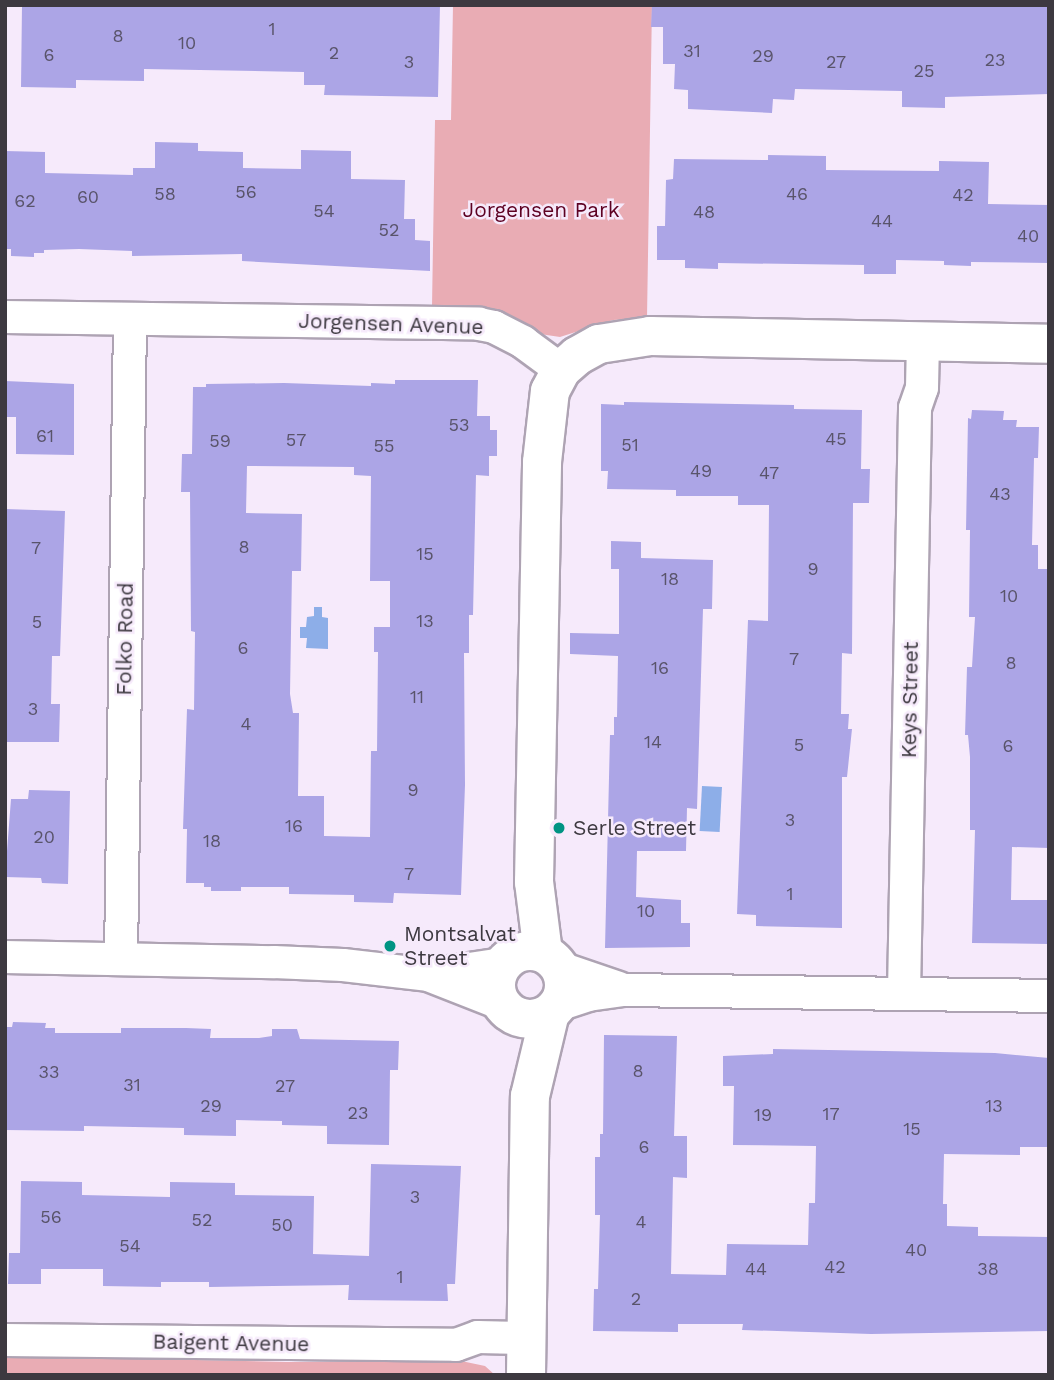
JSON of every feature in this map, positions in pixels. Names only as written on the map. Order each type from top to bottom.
[{"type":"street","name":"Jorgensen Avenue","points":[[5,317],[479,324],[494,327],[523,342],[561,370]]},
{"type":"street","name":"Folko Road","points":[[121,958],[130,319]]},
{"type":"street","points":[[527,1356],[530,1096],[538,976],[534,882],[542,462],[550,391],[561,370],[577,356],[599,344],[625,337],[1049,344]]},
{"type":"street","name":"Keys Street","points":[[904,993],[915,408],[909,388],[916,342]]},
{"type":"street","points":[[5,957],[343,965],[429,975],[538,976],[624,989],[1049,996]]},
{"type":"street","points":[[429,975],[505,1007]]},
{"type":"street","points":[[530,1096],[496,984],[538,976]]},
{"type":"street","name":"Baigent Avenue","points":[[5,1340],[456,1345],[467,1352],[480,1355],[527,1356]]},
{"type":"green space","name":"Jorgensen Park","points":[[453,5],[652,5],[647,318],[613,320],[560,337],[540,334],[518,320],[491,310],[432,307],[435,120],[451,120]]},
{"type":"green space","points":[[5,1356],[286,1362],[466,1362],[485,1366],[495,1375],[5,1375]]},
{"type":"water","points":[[314,607],[322,607],[322,617],[328,618],[328,649],[306,648],[307,638],[300,638],[300,627],[306,627],[307,617],[314,616]]},
{"type":"water","points":[[702,786],[722,787],[720,832],[700,831]]},
{"type":"building","points":[[22,5],[440,5],[438,97],[324,95],[325,85],[304,85],[304,72],[144,69],[144,81],[76,80],[76,88],[21,87]]},
{"type":"building","points":[[652,5],[1049,6],[1049,94],[945,97],[945,108],[902,107],[902,91],[795,89],[794,100],[773,99],[772,113],[688,109],[688,90],[674,89],[675,64],[663,64],[663,27],[651,27]]},
{"type":"building","points":[[155,142],[198,143],[198,151],[243,152],[243,168],[301,169],[301,150],[351,151],[351,179],[405,180],[404,219],[415,219],[415,240],[430,241],[430,271],[242,261],[242,254],[132,256],[132,251],[79,249],[44,250],[44,253],[34,253],[34,257],[11,256],[11,249],[5,249],[5,151],[45,152],[45,173],[133,175],[133,168],[155,168]]},
{"type":"building","points":[[768,155],[826,156],[826,170],[939,171],[939,161],[989,162],[988,204],[1049,205],[1049,263],[971,262],[971,266],[944,265],[944,261],[896,260],[896,274],[864,274],[864,265],[718,263],[718,269],[685,268],[685,260],[657,260],[657,226],[665,226],[666,180],[673,179],[674,159],[768,160]]},
{"type":"building","points":[[395,380],[478,380],[477,416],[490,416],[490,430],[497,430],[497,456],[489,456],[489,476],[476,475],[473,615],[469,615],[469,653],[464,653],[465,785],[461,895],[394,893],[393,903],[354,902],[354,895],[289,894],[289,887],[241,887],[241,891],[211,891],[211,887],[204,887],[204,883],[186,883],[187,829],[183,829],[187,709],[194,710],[195,632],[191,631],[190,492],[181,492],[182,454],[192,454],[193,387],[206,387],[206,384],[395,384]],"holes":[[[247,466],[354,467],[354,475],[371,476],[370,581],[390,581],[390,627],[374,627],[374,652],[378,652],[377,751],[371,751],[370,837],[324,836],[324,796],[298,796],[299,713],[293,713],[290,694],[292,571],[301,571],[302,514],[246,513]]]},
{"type":"building","points":[[5,381],[74,384],[74,455],[16,454],[16,417],[6,417]]},
{"type":"building","points":[[624,402],[794,405],[794,409],[862,410],[861,469],[870,469],[869,503],[853,503],[852,654],[842,653],[841,714],[849,714],[848,729],[852,729],[847,777],[842,777],[842,928],[756,926],[756,915],[737,914],[748,620],[768,621],[769,505],[738,505],[738,496],[676,496],[676,490],[607,489],[608,471],[601,471],[601,404],[624,405]]},
{"type":"building","points":[[972,410],[1004,411],[1003,420],[1017,420],[1016,427],[1039,427],[1038,458],[1034,458],[1032,545],[1038,545],[1038,569],[1049,569],[1049,848],[1012,847],[1011,900],[1049,900],[1049,944],[972,943],[975,830],[970,830],[970,757],[968,735],[965,735],[967,667],[972,667],[975,617],[969,617],[970,530],[966,530],[968,418],[971,419]]},
{"type":"building","points":[[5,509],[65,511],[60,656],[52,656],[51,704],[60,704],[59,742],[5,742]]},
{"type":"building","points":[[611,541],[641,542],[641,558],[713,560],[712,609],[703,609],[697,809],[687,808],[686,851],[637,851],[636,897],[681,900],[681,923],[690,923],[690,947],[605,948],[610,735],[614,735],[614,717],[617,717],[618,656],[570,654],[570,633],[619,634],[619,569],[611,569]]},
{"type":"building","points":[[29,790],[70,791],[68,884],[42,883],[41,878],[5,877],[11,799],[28,799]]},
{"type":"building","points":[[13,1022],[46,1023],[45,1028],[55,1028],[55,1033],[121,1033],[121,1028],[186,1028],[211,1029],[210,1038],[259,1038],[272,1036],[272,1029],[297,1029],[300,1039],[399,1041],[398,1070],[390,1070],[389,1145],[327,1144],[327,1126],[282,1125],[282,1121],[236,1120],[236,1136],[184,1135],[184,1128],[84,1126],[84,1131],[5,1130],[5,1027],[12,1027]]},
{"type":"building","points":[[604,1035],[677,1036],[674,1136],[687,1136],[687,1178],[673,1177],[671,1274],[726,1275],[727,1244],[808,1245],[809,1203],[815,1203],[816,1146],[733,1145],[734,1086],[723,1086],[723,1056],[773,1054],[773,1049],[995,1053],[1049,1058],[1049,1147],[1020,1147],[1020,1155],[944,1154],[943,1204],[947,1204],[947,1226],[978,1227],[978,1236],[1049,1237],[1049,1331],[871,1334],[742,1330],[743,1324],[678,1324],[678,1332],[593,1331],[594,1289],[598,1289],[600,1215],[595,1215],[595,1157],[600,1157],[600,1134],[603,1134]]},
{"type":"building","points":[[371,1164],[461,1166],[455,1284],[447,1284],[448,1301],[348,1300],[349,1285],[209,1287],[209,1282],[161,1282],[161,1287],[103,1286],[103,1269],[41,1269],[41,1284],[8,1284],[9,1253],[20,1253],[21,1181],[82,1182],[82,1195],[170,1197],[170,1182],[235,1183],[235,1195],[314,1196],[313,1254],[369,1256]]},
{"type":"place","name":"Serle Street","points":[[559,828]]},
{"type":"place","name":"Montsalvat Street","points":[[390,946]]}]
